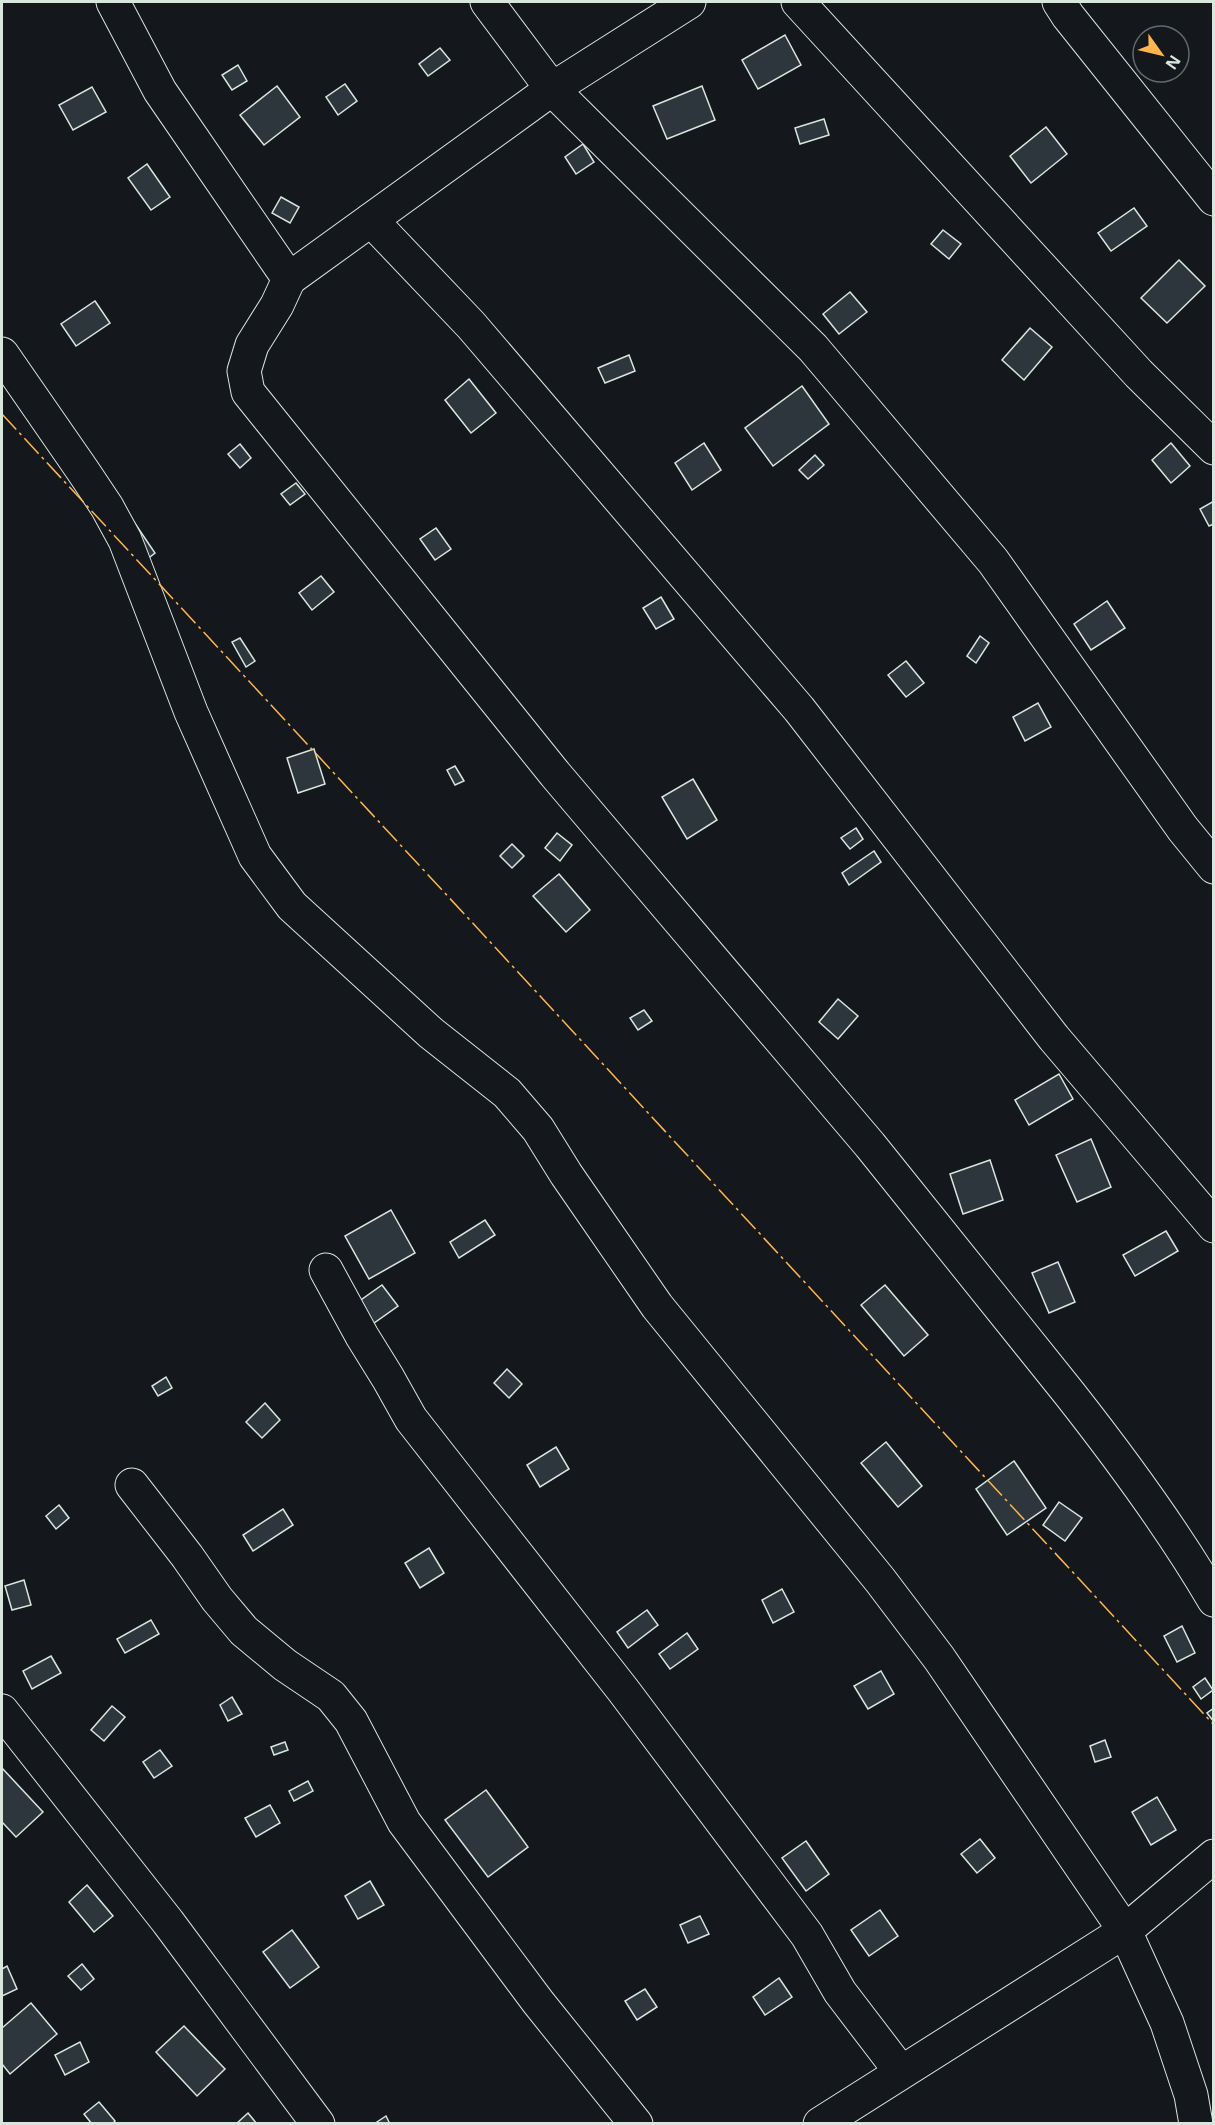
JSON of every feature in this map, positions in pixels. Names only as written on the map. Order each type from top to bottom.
[{"type":"street","points":[[113,2],[160,91],[289,279]]},
{"type":"street","points":[[487,2],[552,89],[813,348],[993,561],[1183,829],[1214,867]]},
{"type":"street","points":[[689,2],[552,89],[289,279],[277,305],[252,345],[244,371],[248,392],[555,774],[870,1145],[1062,1384],[1186,1553],[1214,1600]]},
{"type":"street","points":[[798,2],[1139,375],[1214,448]]},
{"type":"street","points":[[1059,2],[1214,199]]},
{"type":"street","points":[[371,220],[471,325],[799,709],[1054,1038],[1214,1226]]},
{"type":"street","points":[[2,354],[107,507],[125,540],[191,712],[255,856],[292,906],[431,1033],[507,1093],[538,1129],[566,1174],[657,1306],[880,1580],[939,1658],[1125,1931],[1167,2023],[1191,2095],[1196,2124]]},
{"type":"street","points":[[326,1270],[411,1419],[673,1756],[807,1935],[840,1992],[901,2072]]},
{"type":"street","points":[[132,1485],[188,1556],[217,1599],[244,1631],[285,1665],[332,1696],[351,1721],[404,1822],[538,2002],[636,2124]]},
{"type":"street","points":[[2,1711],[168,1922],[318,2124]]},
{"type":"street","points":[[820,2124],[1125,1931],[1214,1856]]},
{"type":"building","points":[[785,35],[801,65],[758,89],[742,60]]},
{"type":"building","points":[[440,48],[450,60],[428,76],[419,64]]},
{"type":"building","points":[[238,65],[247,81],[232,90],[222,75]]},
{"type":"building","points":[[345,84],[357,101],[338,115],[326,97]]},
{"type":"building","points":[[277,86],[300,117],[264,145],[240,115]]},
{"type":"building","points":[[702,86],[715,120],[667,139],[653,106]]},
{"type":"building","points":[[92,87],[106,112],[73,130],[59,105]]},
{"type":"building","points":[[824,119],[829,135],[800,144],[795,128]]},
{"type":"building","points":[[1046,127],[1067,154],[1031,183],[1010,156]]},
{"type":"building","points":[[583,144],[594,162],[576,174],[565,157]]},
{"type":"building","points":[[147,164],[170,197],[151,210],[128,178]]},
{"type":"building","points":[[281,197],[299,207],[290,223],[272,213]]},
{"type":"building","points":[[1134,208],[1147,226],[1111,251],[1098,233]]},
{"type":"building","points":[[943,230],[961,244],[949,259],[931,244]]},
{"type":"building","points":[[1179,260],[1205,286],[1167,323],[1141,298]]},
{"type":"building","points":[[850,292],[867,312],[839,334],[823,314]]},
{"type":"building","points":[[95,301],[110,323],[76,346],[61,324]]},
{"type":"building","points":[[1030,328],[1052,347],[1024,380],[1002,360]]},
{"type":"building","points":[[629,355],[635,371],[605,383],[598,368]]},
{"type":"building","points":[[469,379],[496,413],[471,433],[445,400]]},
{"type":"building","points":[[802,386],[829,424],[773,466],[745,428]]},
{"type":"building","points":[[704,443],[721,470],[692,490],[675,463]]},
{"type":"building","points":[[1171,443],[1190,466],[1171,483],[1152,460]]},
{"type":"building","points":[[240,444],[251,458],[240,468],[228,454]]},
{"type":"building","points":[[815,455],[824,465],[808,479],[799,470]]},
{"type":"building","points":[[296,483],[305,494],[290,505],[281,494]]},
{"type":"building","points":[[1214,501],[1214,524],[1209,526],[1200,509]]},
{"type":"building","points":[[134,522],[155,553],[146,560],[124,528]]},
{"type":"building","points":[[436,528],[451,549],[435,560],[420,539]]},
{"type":"building","points":[[321,576],[334,592],[312,610],[299,593]]},
{"type":"building","points":[[661,597],[674,619],[656,629],[643,608]]},
{"type":"building","points":[[1107,601],[1125,628],[1091,650],[1074,624]]},
{"type":"building","points":[[980,636],[989,643],[976,663],[967,656]]},
{"type":"building","points":[[240,638],[255,661],[246,667],[232,642]]},
{"type":"building","points":[[906,661],[924,683],[906,697],[888,675]]},
{"type":"building","points":[[1038,703],[1051,727],[1025,741],[1013,717]]},
{"type":"building","points":[[314,749],[325,784],[298,793],[287,758]]},
{"type":"building","points":[[455,766],[464,781],[455,785],[447,770]]},
{"type":"building","points":[[693,779],[717,820],[687,839],[662,797]]},
{"type":"building","points":[[856,828],[863,839],[850,849],[841,838]]},
{"type":"building","points":[[557,833],[572,845],[560,861],[545,848]]},
{"type":"building","points":[[512,844],[524,856],[512,868],[500,856]]},
{"type":"building","points":[[874,851],[881,862],[849,885],[842,873]]},
{"type":"building","points":[[559,874],[590,910],[566,932],[533,896]]},
{"type":"building","points":[[838,999],[858,1016],[838,1039],[819,1022]]},
{"type":"building","points":[[644,1010],[652,1021],[638,1030],[630,1018]]},
{"type":"building","points":[[1059,1074],[1073,1099],[1029,1125],[1015,1100]]},
{"type":"building","points":[[1091,1139],[1111,1187],[1077,1202],[1056,1155]]},
{"type":"building","points":[[990,1160],[1003,1200],[963,1214],[950,1174]]},
{"type":"building","points":[[391,1210],[415,1253],[369,1279],[345,1236]]},
{"type":"building","points":[[485,1220],[495,1235],[459,1258],[450,1242]]},
{"type":"building","points":[[1166,1231],[1178,1251],[1135,1276],[1123,1255]]},
{"type":"building","points":[[1058,1262],[1075,1302],[1049,1313],[1032,1273]]},
{"type":"building","points":[[382,1285],[398,1306],[367,1328],[351,1307]]},
{"type":"building","points":[[885,1285],[928,1335],[904,1356],[861,1305]]},
{"type":"building","points":[[507,1369],[522,1384],[509,1398],[494,1383]]},
{"type":"building","points":[[166,1377],[172,1388],[158,1396],[152,1386]]},
{"type":"building","points":[[265,1403],[280,1420],[262,1438],[246,1422]]},
{"type":"building","points":[[886,1442],[922,1486],[898,1507],[861,1463]]},
{"type":"building","points":[[556,1447],[569,1469],[540,1487],[527,1465]]},
{"type":"building","points":[[1014,1461],[1046,1508],[1007,1535],[976,1489]]},
{"type":"building","points":[[1059,1502],[1082,1518],[1065,1541],[1043,1525]]},
{"type":"building","points":[[59,1505],[69,1518],[56,1529],[46,1516]]},
{"type":"building","points":[[283,1509],[293,1525],[253,1551],[243,1535]]},
{"type":"building","points":[[429,1548],[444,1573],[420,1588],[405,1563]]},
{"type":"building","points":[[24,1580],[31,1605],[12,1610],[5,1586]]},
{"type":"building","points":[[782,1589],[794,1612],[773,1623],[762,1600]]},
{"type":"building","points":[[647,1610],[658,1625],[628,1648],[617,1632]]},
{"type":"building","points":[[151,1620],[159,1634],[125,1653],[117,1639]]},
{"type":"building","points":[[1182,1626],[1195,1653],[1177,1662],[1164,1636]]},
{"type":"building","points":[[687,1633],[698,1649],[670,1669],[659,1654]]},
{"type":"building","points":[[51,1656],[61,1673],[32,1689],[23,1671]]},
{"type":"building","points":[[881,1671],[894,1694],[868,1709],[854,1686]]},
{"type":"building","points":[[1205,1678],[1213,1690],[1201,1699],[1193,1687]]},
{"type":"building","points":[[232,1697],[242,1714],[228,1721],[220,1705]]},
{"type":"building","points":[[112,1706],[125,1717],[104,1741],[91,1730]]},
{"type":"building","points":[[1214,1708],[1214,1722],[1207,1713]]},
{"type":"building","points":[[1105,1740],[1111,1757],[1095,1762],[1090,1746]]},
{"type":"building","points":[[285,1742],[288,1750],[274,1755],[271,1747]]},
{"type":"building","points":[[160,1750],[172,1766],[154,1778],[143,1762]]},
{"type":"building","points":[[2,1768],[43,1812],[16,1837],[2,1822]]},
{"type":"building","points":[[308,1781],[313,1791],[294,1801],[289,1791]]},
{"type":"building","points":[[486,1790],[528,1847],[488,1877],[445,1820]]},
{"type":"building","points":[[1157,1797],[1176,1830],[1151,1845],[1132,1812]]},
{"type":"building","points":[[270,1805],[280,1823],[256,1837],[245,1818]]},
{"type":"building","points":[[980,1839],[995,1858],[977,1873],[961,1854]]},
{"type":"building","points":[[806,1841],[829,1874],[806,1891],[782,1858]]},
{"type":"building","points":[[370,1881],[384,1905],[358,1919],[345,1896]]},
{"type":"building","points":[[87,1885],[113,1916],[94,1932],[69,1902]]},
{"type":"building","points":[[880,1910],[898,1936],[869,1956],[851,1930]]},
{"type":"building","points":[[700,1916],[709,1934],[688,1943],[680,1925]]},
{"type":"building","points":[[292,1930],[319,1967],[290,1988],[263,1952]]},
{"type":"building","points":[[82,1964],[94,1979],[81,1990],[68,1976]]},
{"type":"building","points":[[7,1966],[17,1989],[2,1996],[2,1969]]},
{"type":"building","points":[[779,1978],[792,1997],[765,2015],[753,1997]]},
{"type":"building","points":[[645,1989],[657,2007],[637,2020],[625,2001]]},
{"type":"building","points":[[31,2003],[57,2034],[10,2074],[2,2064],[2,2028]]},
{"type":"building","points":[[184,2026],[225,2069],[197,2096],[156,2052]]},
{"type":"building","points":[[80,2042],[89,2062],[65,2075],[55,2055]]},
{"type":"building","points":[[99,2102],[115,2121],[112,2124],[92,2124],[84,2114]]},
{"type":"building","points":[[248,2113],[257,2124],[236,2124]]},
{"type":"building","points":[[386,2116],[390,2124],[374,2124]]},
{"type":"power","points":[[2,414],[1214,1725]]}]
